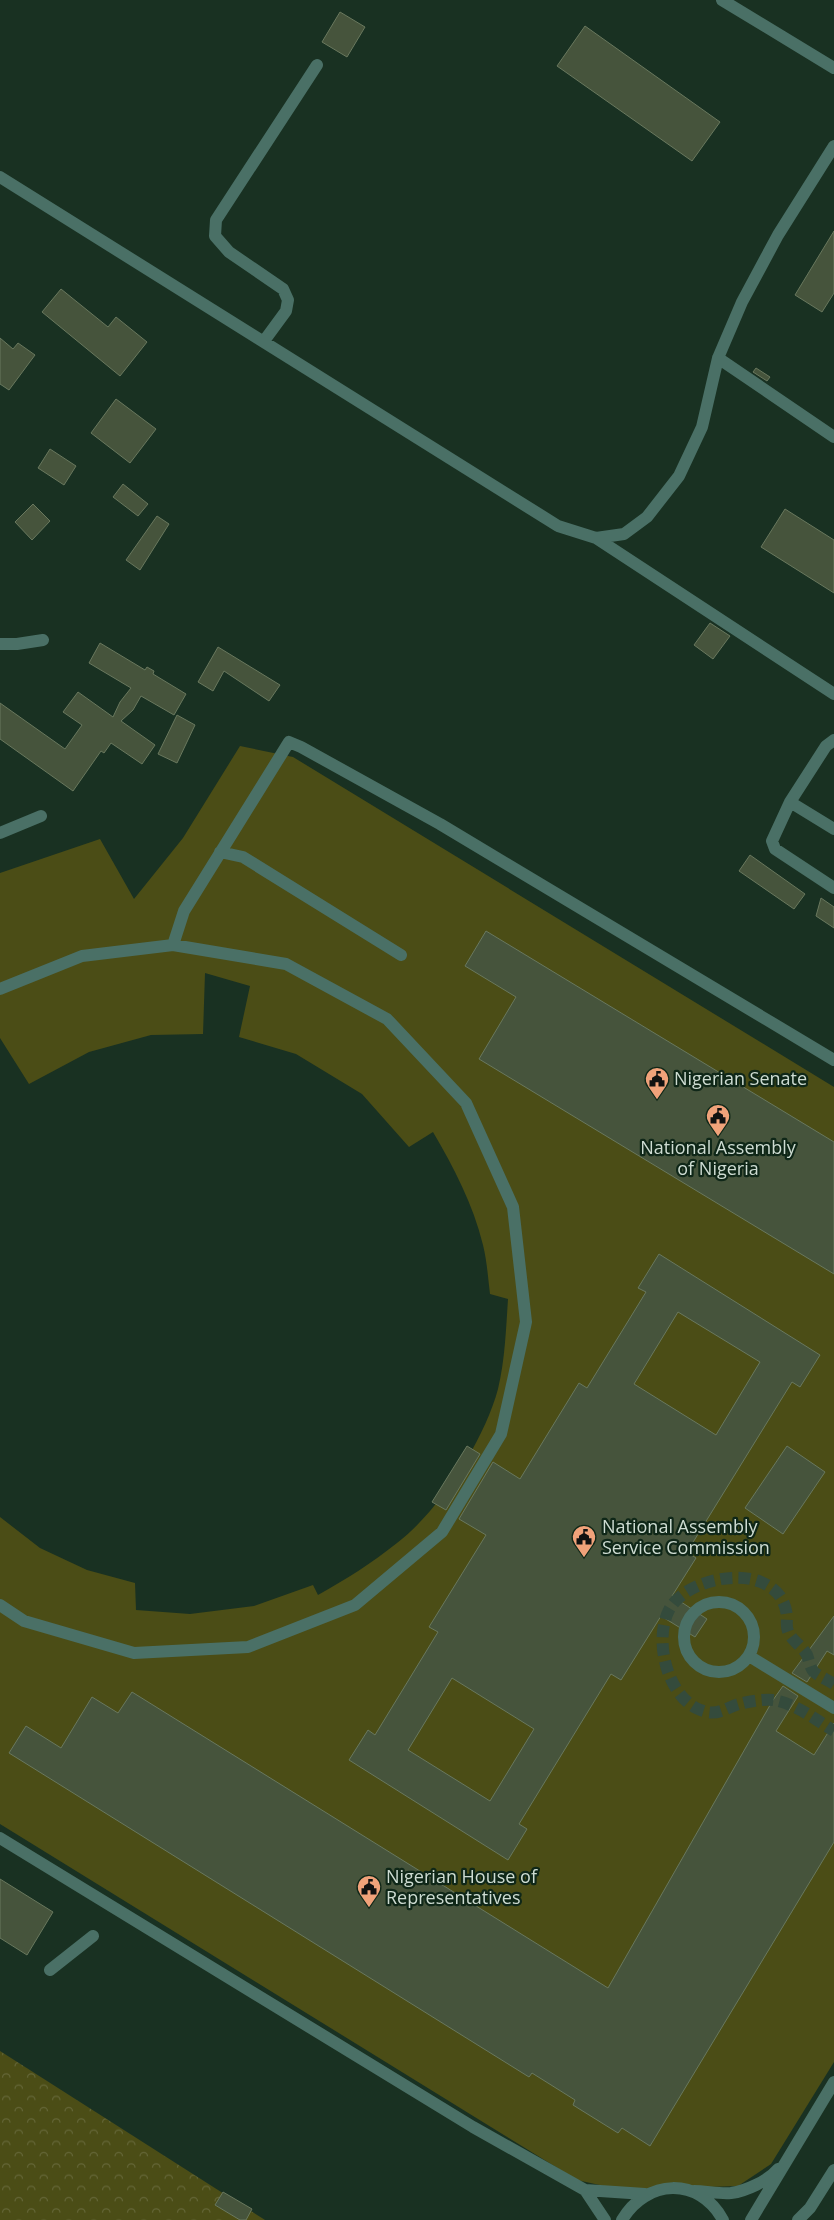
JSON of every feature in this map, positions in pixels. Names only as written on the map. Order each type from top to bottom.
[{"type":"street","points":[[722,0],[834,68]]},
{"type":"street","points":[[264,341],[286,311],[288,300],[283,289],[229,252],[216,236],[216,220],[317,65]]},
{"type":"street","points":[[596,538],[624,534],[647,517],[679,476],[702,427],[718,358],[742,302],[778,235],[834,146]]},
{"type":"street","points":[[0,177],[558,526],[596,538],[834,694]]},
{"type":"street","points":[[718,358],[834,437]]},
{"type":"street","points":[[0,644],[17,644],[43,640]]},
{"type":"street","points":[[834,740],[826,746],[790,802],[772,840],[775,849],[834,888]]},
{"type":"street","points":[[173,945],[184,912],[289,742],[440,824],[834,1060]]},
{"type":"street","points":[[790,802],[834,830]]},
{"type":"street","points":[[0,833],[41,816]]},
{"type":"street","points":[[220,852],[243,858],[401,955]]},
{"type":"street","points":[[0,990],[82,956],[173,945],[286,964],[387,1019],[466,1103],[514,1207],[526,1322],[501,1434],[442,1532],[355,1606],[248,1648],[134,1653],[24,1621],[0,1605]]},
{"type":"street","points":[[722,1602],[734,1605],[744,1612],[751,1621],[754,1645],[749,1656],[737,1667],[721,1673],[700,1667],[689,1655],[684,1639],[685,1627],[690,1616],[699,1608],[710,1603],[722,1602]]},
{"type":"street","points":[[749,1656],[834,1708]]},
{"type":"street","points":[[0,1838],[464,2122],[585,2190],[645,2194],[668,2187],[731,2193],[746,2189],[773,2175],[789,2156]]},
{"type":"street","points":[[50,1970],[93,1936]]},
{"type":"street","points":[[750,2220],[834,2082]]},
{"type":"street","points":[[798,2220],[810,2208],[834,2170]]},
{"type":"street","points":[[585,2190],[605,2220]]},
{"type":"street","points":[[692,2190],[706,2198],[718,2210],[723,2220]]},
{"type":"street","points":[[622,2220],[630,2207],[645,2194]]},
{"type":"green space","points":[[240,746],[293,757],[834,1087],[834,2062],[771,2164],[738,2186],[622,2190],[577,2180],[0,1824],[0,1517],[40,1548],[87,1570],[135,1583],[136,1610],[190,1614],[254,1606],[313,1585],[318,1595],[388,1550],[429,1513],[458,1474],[471,1452],[498,1389],[504,1356],[508,1299],[490,1294],[484,1251],[474,1215],[455,1173],[433,1132],[409,1147],[362,1094],[296,1054],[239,1037],[250,986],[205,973],[203,1034],[151,1035],[89,1052],[29,1084],[0,1038],[0,873],[100,839],[134,899],[183,838]]},
{"type":"green space","points":[[0,2051],[265,2220],[0,2220]]},
{"type":"building","points":[[340,12],[365,27],[347,57],[322,42]]},
{"type":"building","points":[[585,26],[720,122],[692,161],[557,66]]},
{"type":"building","points":[[834,231],[834,293],[822,312],[795,295]]},
{"type":"building","points":[[61,289],[108,327],[116,317],[147,342],[120,376],[42,312]]},
{"type":"building","points":[[0,338],[13,349],[18,343],[35,355],[9,390],[0,384]]},
{"type":"building","points":[[756,368],[770,377],[767,381],[753,372]]},
{"type":"building","points":[[116,399],[156,429],[130,463],[91,433]]},
{"type":"building","points":[[50,449],[76,466],[64,485],[38,468]]},
{"type":"building","points":[[123,484],[148,504],[138,516],[113,497]]},
{"type":"building","points":[[33,504],[50,521],[32,540],[15,522]]},
{"type":"building","points":[[785,509],[834,540],[834,593],[761,547]]},
{"type":"building","points":[[157,516],[169,524],[140,570],[126,560]]},
{"type":"building","points":[[710,623],[730,636],[713,659],[694,645]]},
{"type":"building","points":[[100,643],[145,670],[147,667],[154,671],[153,674],[186,694],[174,715],[141,696],[133,710],[121,721],[155,745],[142,764],[111,743],[104,753],[101,751],[73,791],[0,739],[0,703],[65,749],[82,725],[63,712],[78,692],[113,717],[120,702],[131,688],[89,663]]},
{"type":"building","points":[[218,647],[280,685],[269,701],[224,671],[213,691],[198,682]]},
{"type":"building","points":[[177,715],[195,725],[177,763],[158,754]]},
{"type":"building","points":[[750,855],[805,894],[794,909],[739,871]]},
{"type":"building","points":[[821,898],[834,907],[834,928],[816,916]]},
{"type":"building","name":"Nigerian Senate","points":[[486,931],[834,1142],[834,1274],[479,1059],[516,997],[465,966]]},
{"type":"building","name":"National Assembly Service Commission","points":[[659,1254],[820,1355],[800,1387],[792,1382],[687,1552],[696,1558],[672,1596],[707,1619],[695,1637],[661,1616],[621,1680],[611,1674],[519,1824],[527,1829],[508,1860],[349,1760],[368,1730],[375,1735],[438,1632],[429,1627],[486,1535],[459,1519],[493,1462],[520,1479],[579,1383],[587,1388],[646,1292],[638,1288]],"holes":[[[678,1312],[760,1362],[716,1435],[634,1384]],[[452,1678],[534,1729],[490,1801],[408,1750]]]},
{"type":"building","points":[[467,1446],[480,1454],[446,1510],[432,1502]]},
{"type":"building","points":[[787,1446],[825,1472],[783,1534],[745,1508]]},
{"type":"building","points":[[834,1616],[834,1655],[827,1651],[807,1682],[792,1673]]},
{"type":"building","name":"Nigerian House of Representatives","points":[[783,1686],[798,1696],[776,1731],[814,1755],[834,1723],[834,1842],[650,2146],[622,2128],[618,2133],[573,2105],[575,2100],[532,2073],[529,2077],[9,1753],[26,1726],[61,1748],[92,1697],[118,1713],[132,1692],[608,1988],[773,1700]]},
{"type":"building","points":[[0,1879],[53,1912],[27,1955],[0,1938]]},
{"type":"building","points":[[223,2192],[252,2209],[246,2220],[240,2220],[215,2205]]},
{"type":"tunnel","points":[[834,1684],[814,1672],[807,1655],[788,1631],[786,1610],[782,1600],[776,1591],[761,1582],[737,1578],[710,1581],[686,1592],[676,1600],[669,1610],[663,1635],[663,1650],[666,1664],[670,1678],[677,1690],[696,1708],[716,1712],[746,1702],[773,1700],[797,1708],[834,1731]]},
{"type":"place","name":"Nigerian Senate","points":[[657,1100]]},
{"type":"place","name":"National Assembly of Nigeria","points":[[718,1137]]},
{"type":"place","name":"National Assembly Service Commission","points":[[584,1558]]},
{"type":"place","name":"Nigerian House of Representatives","points":[[369,1908]]}]
